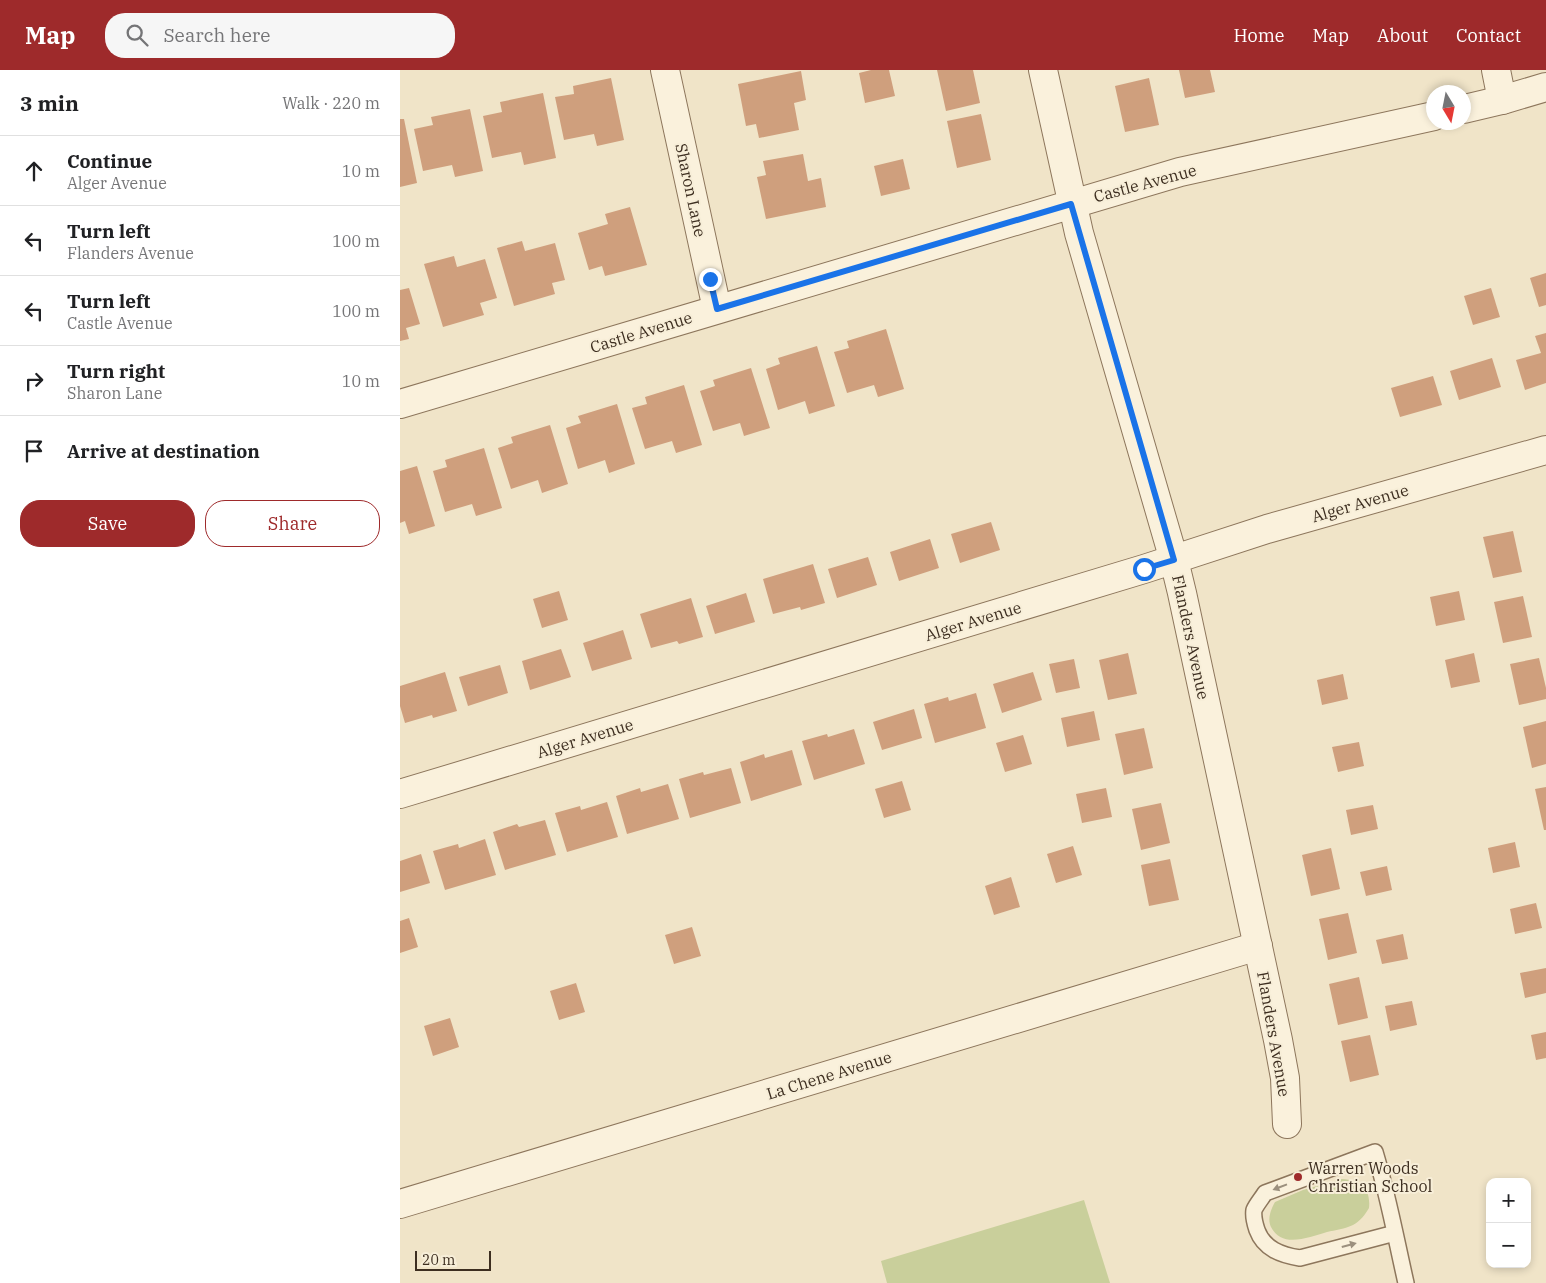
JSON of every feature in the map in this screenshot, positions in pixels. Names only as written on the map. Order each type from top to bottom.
[{"type":"street","name":"Sharon Lane","points":[[665,70],[717,309]]},
{"type":"street","name":"Flanders Avenue","points":[[1043,70],[1071,204],[1174,560],[1285,1078],[1286,1124]]},
{"type":"street","points":[[1496,70],[1502,100]]},
{"type":"street","points":[[1471,107],[1546,87]]},
{"type":"street","name":"Castle Avenue","points":[[400,404],[1180,172],[1426,118]]},
{"type":"street","name":"Alger Avenue","points":[[400,794],[1174,560],[1267,529],[1546,450]]},
{"type":"street","name":"La Chene Avenue","points":[[400,1204],[1258,946]]},
{"type":"lane","points":[[1395,1233],[1300,1258],[1284,1256],[1260,1239],[1254,1224],[1254,1210],[1265,1193],[1375,1152],[1383,1179],[1395,1233],[1406,1283]]},
{"type":"green space","points":[[1342,1179],[1355,1181],[1363,1187],[1368,1196],[1369,1208],[1358,1222],[1347,1228],[1296,1240],[1282,1238],[1276,1234],[1269,1221],[1275,1202],[1303,1190]]},
{"type":"green space","points":[[1084,1200],[1110,1283],[887,1283],[881,1261]]},
{"type":"building","points":[[871,70],[889,70],[895,96],[865,103],[859,73]]},
{"type":"building","points":[[937,70],[973,70],[980,103],[946,111]]},
{"type":"building","points":[[1179,70],[1210,70],[1215,92],[1185,98]]},
{"type":"building","points":[[801,71],[806,100],[794,103],[799,130],[759,138],[756,124],[746,126],[738,84]]},
{"type":"building","points":[[611,78],[624,140],[597,146],[594,134],[564,140],[555,97],[574,94],[573,86]]},
{"type":"building","points":[[1149,78],[1159,125],[1125,132],[1115,86]]},
{"type":"building","points":[[543,93],[556,158],[524,165],[521,152],[492,158],[483,116],[502,112],[500,102]]},
{"type":"building","points":[[470,109],[483,171],[455,177],[452,165],[423,171],[414,129],[433,125],[431,117]]},
{"type":"building","points":[[981,114],[991,160],[957,168],[947,121]]},
{"type":"building","points":[[400,119],[404,119],[417,183],[400,187]]},
{"type":"building","points":[[803,154],[808,181],[821,178],[826,207],[766,219],[757,177],[766,175],[763,161]]},
{"type":"building","points":[[903,159],[910,189],[881,196],[874,166]]},
{"type":"building","points":[[630,207],[647,265],[605,276],[602,266],[589,270],[578,233],[608,224],[605,214]]},
{"type":"building","points":[[522,241],[525,251],[555,243],[565,280],[552,283],[555,294],[514,306],[497,248]]},
{"type":"building","points":[[454,256],[457,267],[485,259],[497,298],[480,303],[484,315],[443,327],[424,264]]},
{"type":"building","points":[[1546,273],[1546,305],[1539,307],[1530,278]]},
{"type":"building","points":[[409,288],[420,324],[406,328],[409,339],[400,341],[400,290]]},
{"type":"building","points":[[1491,288],[1500,317],[1473,325],[1464,296]]},
{"type":"building","points":[[886,329],[904,389],[878,397],[874,385],[847,393],[834,352],[849,348],[847,341]]},
{"type":"building","points":[[1546,333],[1546,383],[1525,390],[1516,360],[1541,353],[1535,336]]},
{"type":"building","points":[[817,346],[835,406],[809,414],[805,401],[778,410],[766,369],[780,364],[778,358]]},
{"type":"building","points":[[1492,358],[1501,387],[1459,400],[1450,371]]},
{"type":"building","points":[[751,368],[770,428],[744,436],[740,423],[713,431],[700,391],[715,386],[713,380]]},
{"type":"building","points":[[1433,376],[1442,405],[1400,417],[1391,388]]},
{"type":"building","points":[[684,385],[702,445],[676,453],[672,441],[645,449],[632,408],[647,404],[645,397]]},
{"type":"building","points":[[617,404],[635,464],[609,473],[605,460],[578,469],[566,428],[581,423],[578,416]]},
{"type":"building","points":[[550,425],[568,484],[542,493],[538,480],[511,489],[498,448],[513,443],[511,437]]},
{"type":"building","points":[[484,448],[502,508],[476,516],[472,504],[445,512],[433,471],[447,467],[445,460]]},
{"type":"building","points":[[417,466],[435,526],[409,534],[405,521],[400,523],[400,471]]},
{"type":"building","points":[[991,522],[1000,550],[960,563],[951,534]]},
{"type":"building","points":[[1513,531],[1522,572],[1493,578],[1483,537]]},
{"type":"building","points":[[930,539],[939,568],[899,581],[890,552]]},
{"type":"building","points":[[868,557],[877,585],[837,598],[828,569]]},
{"type":"building","points":[[813,564],[825,603],[801,610],[800,607],[773,614],[763,579]]},
{"type":"building","points":[[559,591],[568,620],[542,628],[533,599]]},
{"type":"building","points":[[1459,591],[1465,620],[1436,626],[1430,597]]},
{"type":"building","points":[[746,593],[755,622],[715,634],[706,606]]},
{"type":"building","points":[[1523,596],[1532,637],[1503,643],[1494,602]]},
{"type":"building","points":[[691,598],[703,637],[679,644],[677,641],[651,648],[640,614]]},
{"type":"building","points":[[623,630],[632,659],[592,671],[583,643]]},
{"type":"building","points":[[561,649],[571,677],[530,690],[522,661]]},
{"type":"building","points":[[1128,653],[1137,694],[1108,700],[1099,660]]},
{"type":"building","points":[[1474,653],[1480,682],[1451,688],[1445,660]]},
{"type":"building","points":[[1539,658],[1546,688],[1546,699],[1519,705],[1510,664]]},
{"type":"building","points":[[1074,659],[1080,688],[1056,693],[1049,664]]},
{"type":"building","points":[[500,665],[508,693],[468,706],[459,677]]},
{"type":"building","points":[[445,672],[457,711],[433,718],[432,715],[405,723],[400,706],[400,686]]},
{"type":"building","points":[[1033,672],[1042,700],[1002,713],[993,684]]},
{"type":"building","points":[[1343,674],[1348,699],[1322,705],[1317,680]]},
{"type":"building","points":[[976,693],[986,728],[935,743],[924,704],[948,697],[949,701]]},
{"type":"building","points":[[914,709],[922,738],[882,750],[873,722]]},
{"type":"building","points":[[1094,711],[1100,740],[1067,747],[1061,718]]},
{"type":"building","points":[[1546,721],[1546,764],[1532,768],[1523,727]]},
{"type":"building","points":[[1144,728],[1153,768],[1124,775],[1115,734]]},
{"type":"building","points":[[854,729],[865,764],[814,780],[802,741],[827,734],[828,737]]},
{"type":"building","points":[[1023,735],[1032,764],[1005,772],[996,743]]},
{"type":"building","points":[[1359,742],[1364,766],[1338,772],[1332,747]]},
{"type":"building","points":[[792,750],[802,785],[751,801],[740,762],[764,754],[765,758]]},
{"type":"building","points":[[731,768],[741,803],[690,818],[679,779],[703,772],[704,775]]},
{"type":"building","points":[[902,781],[911,810],[884,818],[875,789]]},
{"type":"building","points":[[668,784],[679,819],[627,834],[616,796],[640,788],[641,792]]},
{"type":"building","points":[[1546,787],[1546,830],[1544,830],[1535,789]]},
{"type":"building","points":[[1106,788],[1112,817],[1082,823],[1076,794]]},
{"type":"building","points":[[607,802],[618,837],[567,852],[555,813],[580,806],[581,810]]},
{"type":"building","points":[[1161,803],[1170,843],[1141,850],[1132,809]]},
{"type":"building","points":[[1373,805],[1378,829],[1351,835],[1346,810]]},
{"type":"building","points":[[545,820],[556,855],[505,870],[493,832],[517,824],[519,827]]},
{"type":"building","points":[[485,839],[496,875],[445,890],[433,851],[458,844],[459,848]]},
{"type":"building","points":[[1515,842],[1520,867],[1493,873],[1488,848]]},
{"type":"building","points":[[1073,846],[1082,875],[1056,883],[1047,854]]},
{"type":"building","points":[[1331,848],[1340,889],[1311,896],[1302,855]]},
{"type":"building","points":[[421,854],[430,883],[400,892],[400,861]]},
{"type":"building","points":[[1170,859],[1179,900],[1149,906],[1141,865]]},
{"type":"building","points":[[1387,866],[1392,890],[1366,896],[1360,872]]},
{"type":"building","points":[[1011,877],[1020,907],[994,915],[985,886]]},
{"type":"building","points":[[1536,903],[1542,928],[1515,934],[1510,909]]},
{"type":"building","points":[[1348,913],[1357,953],[1328,960],[1319,919]]},
{"type":"building","points":[[409,918],[418,947],[400,953],[400,921]]},
{"type":"building","points":[[692,927],[701,956],[674,964],[665,935]]},
{"type":"building","points":[[1403,934],[1408,959],[1382,964],[1376,940]]},
{"type":"building","points":[[1546,968],[1546,993],[1525,998],[1520,973]]},
{"type":"building","points":[[1359,977],[1368,1018],[1338,1025],[1329,984]]},
{"type":"building","points":[[576,983],[585,1012],[559,1020],[550,991]]},
{"type":"building","points":[[1412,1001],[1417,1025],[1390,1031],[1385,1006]]},
{"type":"building","points":[[450,1018],[459,1047],[433,1056],[424,1026]]},
{"type":"building","points":[[1546,1032],[1546,1058],[1536,1060],[1531,1035]]},
{"type":"building","points":[[1370,1035],[1379,1075],[1350,1082],[1341,1041]]},
{"type":"place","name":"Warren Woods Christian School","points":[[1298,1177]]},
{"type":"route","points":[[710,279],[717,309],[1071,204],[1174,560],[1144,569]]}]
